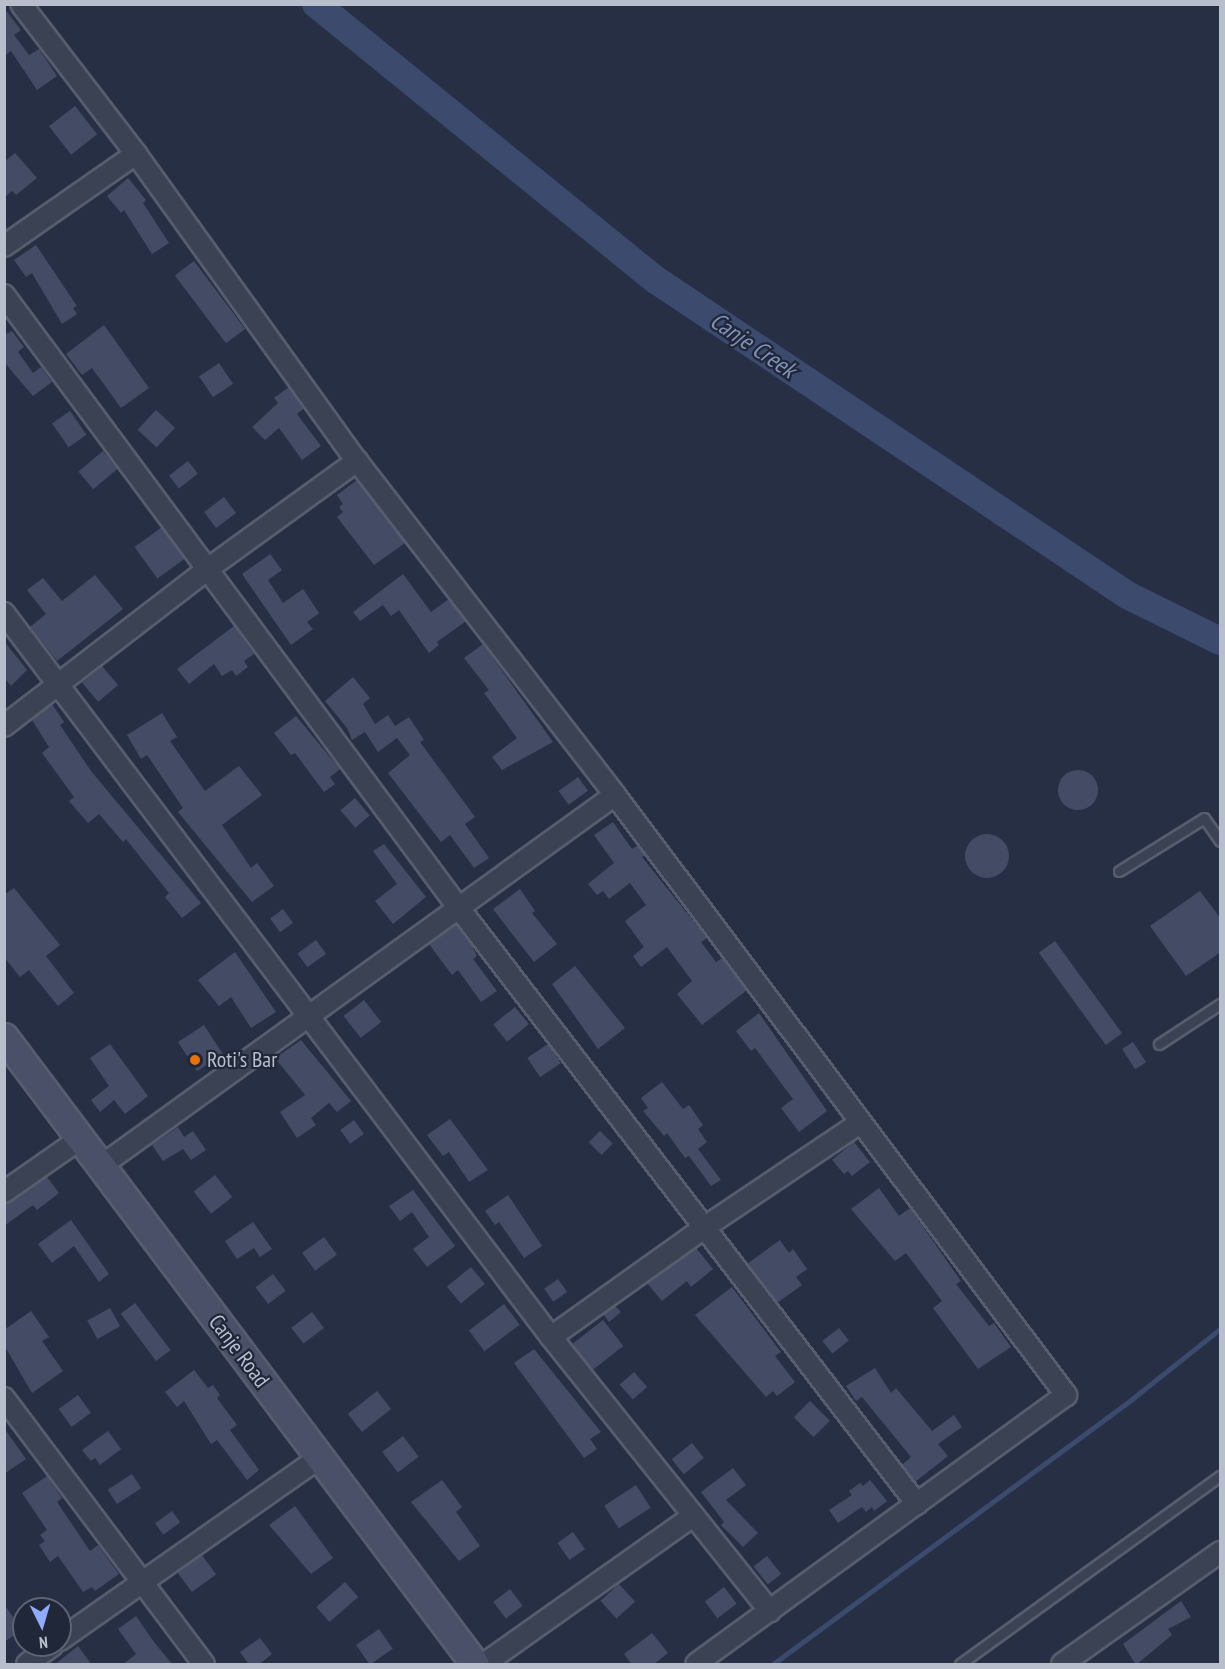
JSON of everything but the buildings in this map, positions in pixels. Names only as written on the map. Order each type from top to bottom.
[{"type":"street","points":[[21,4],[136,154],[357,461],[615,795],[1066,1395],[696,1665]]},
{"type":"street","points":[[4,246],[136,154]]},
{"type":"street","points":[[4,295],[209,568],[458,907],[917,1504]]},
{"type":"street","points":[[4,726],[209,568],[357,461]]},
{"type":"street","points":[[4,613],[306,1016],[551,1337],[692,1517],[770,1611]]},
{"type":"street","points":[[101,1166],[615,795]]},
{"type":"street","name":"Canje Road","points":[[4,1037],[475,1665]]},
{"type":"street","points":[[551,1337],[705,1227],[860,1123]]},
{"type":"street","points":[[4,1192],[80,1139]]},
{"type":"street","points":[[4,1398],[204,1665]]},
{"type":"street","points":[[72,1631],[140,1581],[319,1458]]},
{"type":"street","points":[[484,1665],[692,1517]]},
{"type":"street","points":[[1062,1665],[1221,1552]]},
{"type":"lane","points":[[1119,871],[1204,818],[1221,841]]},
{"type":"lane","points":[[1160,1044],[1221,1004]]},
{"type":"lane","points":[[960,1665],[1221,1476]]},
{"type":"waterway","name":"Canje Creek","points":[[316,4],[656,280],[1127,595],[1220,641]]},
{"type":"waterway","points":[[773,1664],[1132,1399],[1220,1329]]},
{"type":"place","name":"Roti's Bar","points":[[195,1060]]}]
